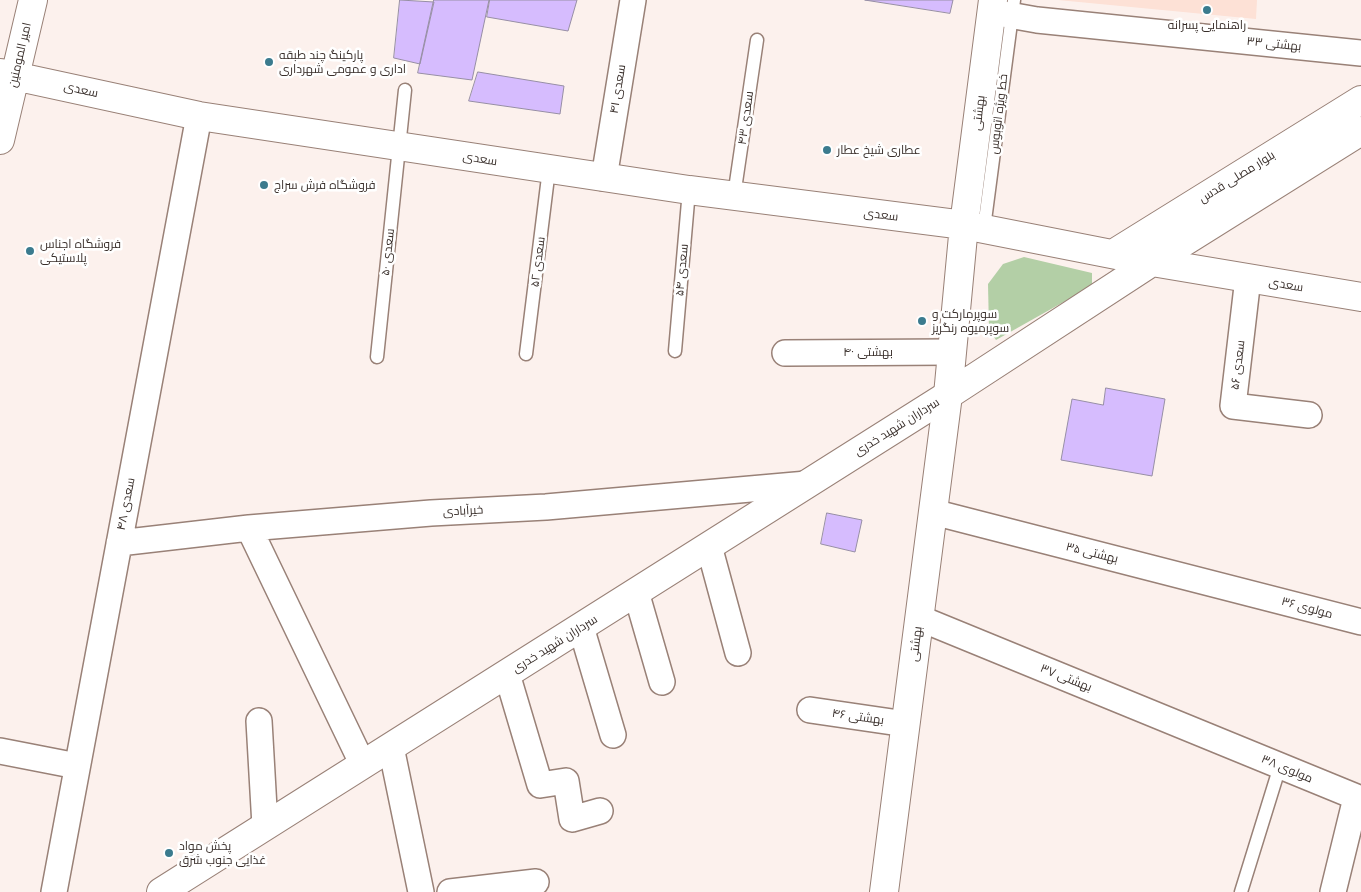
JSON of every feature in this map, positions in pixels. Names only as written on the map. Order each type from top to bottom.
[{"type":"main road","name":"امیر المومنین","points":[[0,140],[8,74],[33,0]]},
{"type":"main road","name":"بهشتی","points":[[884,892],[948,395],[951,352],[974,227],[1003,7]]},
{"type":"main road","name":"سعدی","points":[[8,74],[199,116],[604,178],[974,227],[1152,262],[1361,297]]},
{"type":"main road","name":"بلوار مصلی قدس","points":[[1112,254],[1361,100]]},
{"type":"main road","points":[[1152,262],[1361,132]]},
{"type":"main road","name":"سرداران شهید خدری","points":[[161,892],[948,395],[1152,262]]},
{"type":"street","name":"سعدی ۴۱","points":[[604,178],[633,0]]},
{"type":"street","name":"بهشتی ۳۳","points":[[1003,7],[1037,20],[1361,52]]},
{"type":"street","name":"سعدی ۴۸","points":[[54,892],[199,116]]},
{"type":"street","name":"سعدی ۵۶","points":[[1248,278],[1233,406],[1309,415]]},
{"type":"street","name":"بهشتی ۴۰","points":[[785,353],[951,352]]},
{"type":"street","name":"خیرآبادی","points":[[119,543],[248,528],[431,513],[546,507],[807,484]]},
{"type":"street","name":"بهشتی ۳۵","points":[[933,512],[1252,594]]},
{"type":"street","points":[[248,528],[363,764]]},
{"type":"street","points":[[709,546],[738,653]]},
{"type":"street","points":[[636,592],[662,682]]},
{"type":"street","name":"مولوی ۳۶","points":[[1252,594],[1361,622]]},
{"type":"street","name":"بهشتی ۳۷","points":[[919,618],[1213,738]]},
{"type":"street","points":[[581,627],[613,735]]},
{"type":"street","points":[[507,674],[540,785],[566,780],[572,819],[600,811]]},
{"type":"street","name":"بهشتی ۴۶","points":[[810,710],[906,724]]},
{"type":"street","points":[[258,721],[265,826]]},
{"type":"street","name":"مولوی ۳۸","points":[[1213,738],[1358,798]]},
{"type":"street","points":[[391,747],[421,892]]},
{"type":"street","points":[[0,751],[77,766]]},
{"type":"street","points":[[1333,892],[1358,798]]},
{"type":"street","points":[[450,892],[536,882]]},
{"type":"lane","name":"سعدی ۴۳","points":[[734,196],[757,40]]},
{"type":"lane","name":"سعدی ۵۰","points":[[377,356],[405,90]]},
{"type":"lane","name":"سعدی ۵۲","points":[[526,354],[549,169]]},
{"type":"lane","name":"سعدی ۵۴","points":[[675,351],[689,190]]},
{"type":"lane","points":[[1241,892],[1280,766]]},
{"type":"shaded area","name":"راهنمایی پسرانه","points":[[1058,0],[1257,0],[1256,19]]},
{"type":"green space","points":[[1024,257],[1092,273],[1092,286],[996,340],[989,330],[988,284],[1003,264]]},
{"type":"building","points":[[400,0],[434,2],[420,64],[394,58]]},
{"type":"building","points":[[434,0],[489,0],[472,80],[418,73]]},
{"type":"building","points":[[490,0],[577,0],[568,31],[487,17]]},
{"type":"building","points":[[865,0],[953,0],[950,13]]},
{"type":"building","points":[[478,72],[564,86],[560,114],[469,101]]},
{"type":"building","points":[[1106,388],[1165,399],[1152,476],[1061,460],[1072,399],[1103,405]]},
{"type":"building","points":[[827,513],[862,520],[855,552],[821,544]]},
{"type":"place","name":"راهنمایی پسرانه","points":[[1207,10]]},
{"type":"place","name":"پارکینگ چند طبقه اداری و عمومی شهرداری","points":[[269,62]]},
{"type":"place","name":"عطاری شیخ عطار","points":[[827,150]]},
{"type":"place","name":"فروشگاه فرش سراج","points":[[264,185]]},
{"type":"place","name":"فروشگاه اجناس پلاستیکی","points":[[30,251]]},
{"type":"place","name":"سوپرمارکت و سوپرمیوه رنگریز","points":[[922,321]]},
{"type":"place","name":"پخش مواد غذایی جنوب شرق","points":[[169,853]]}]
